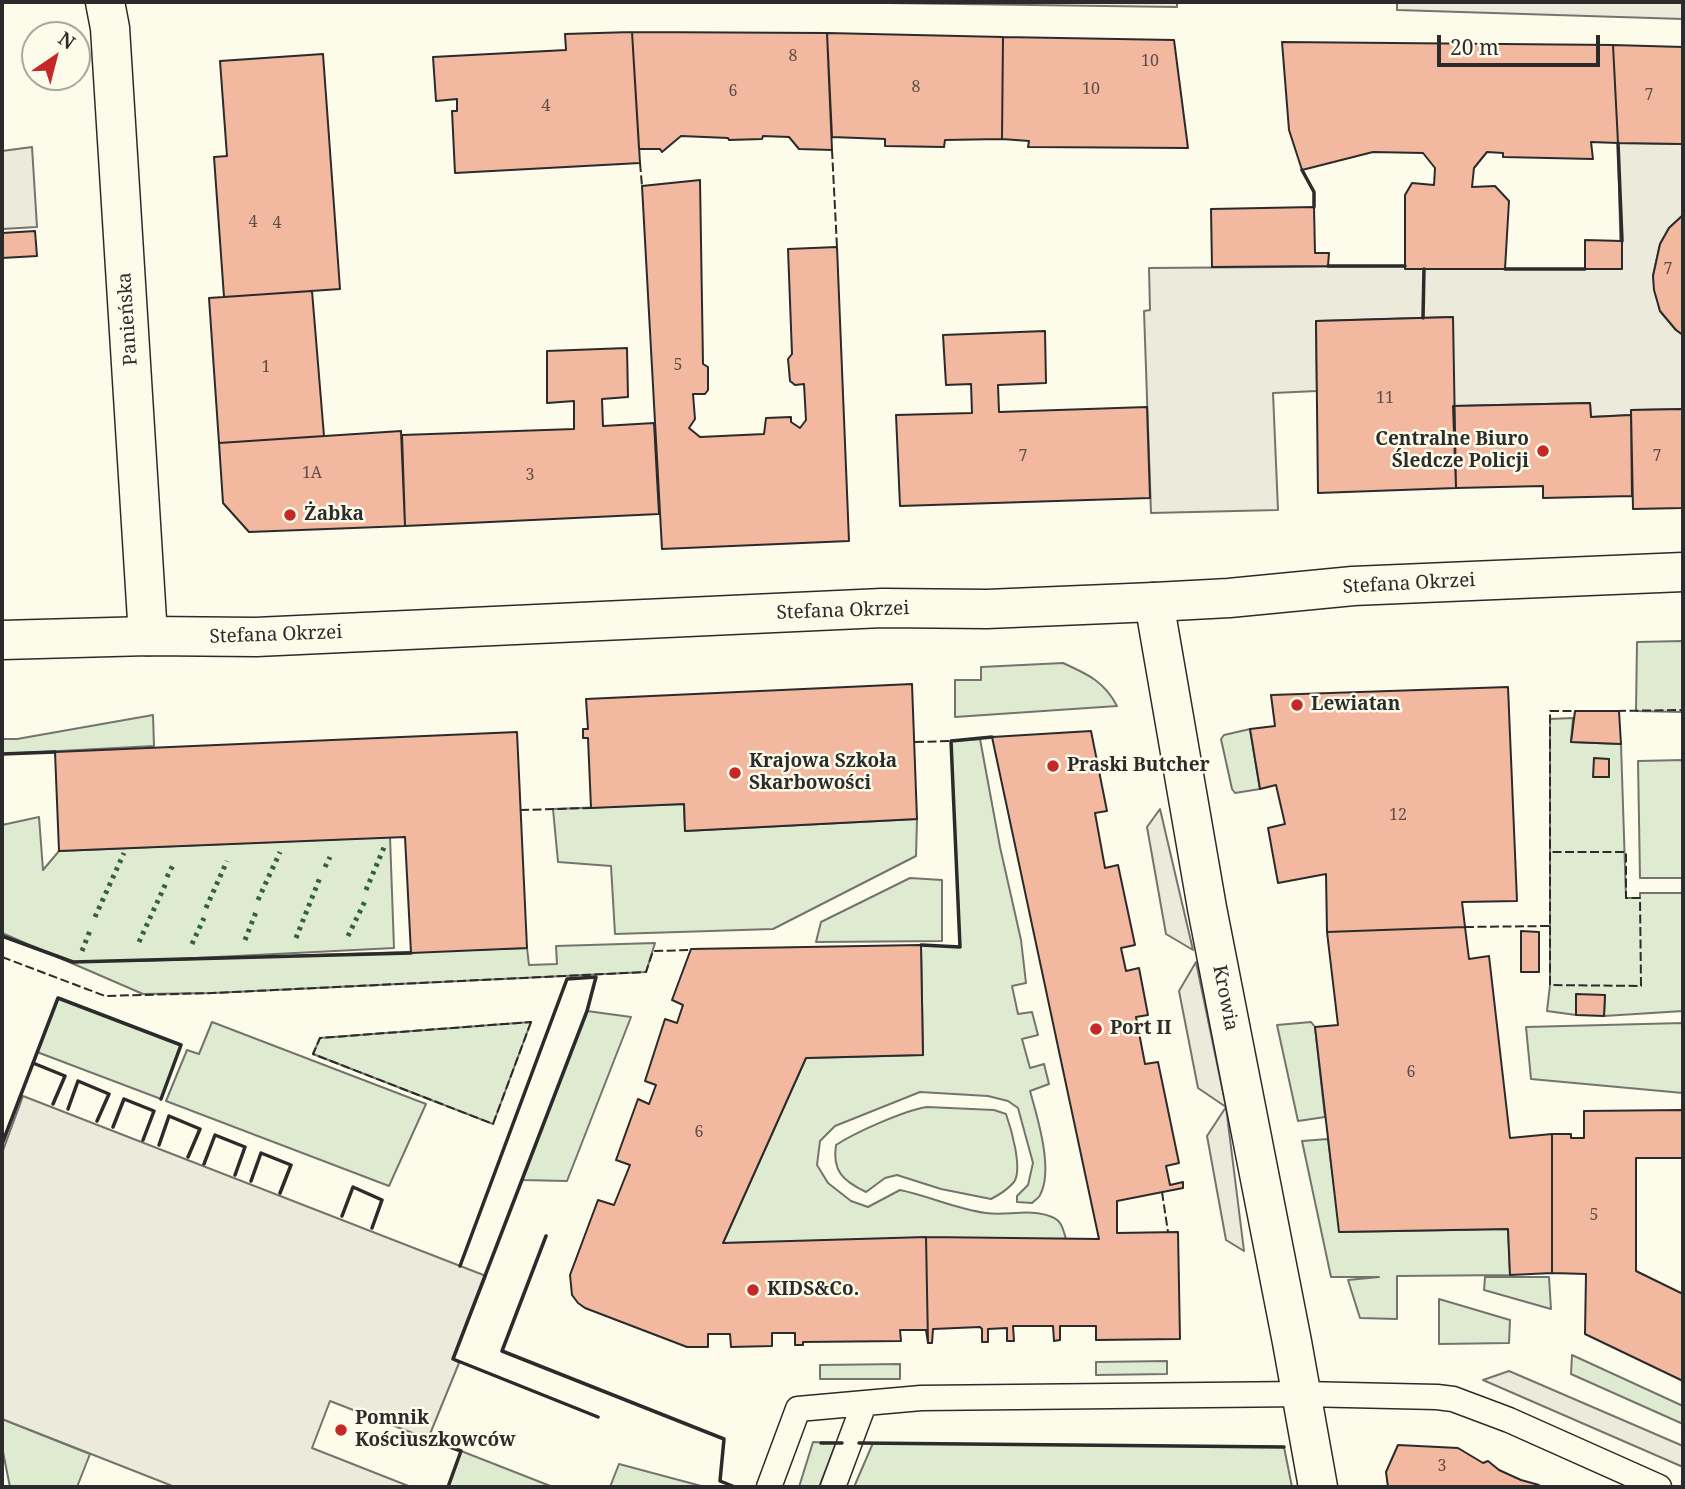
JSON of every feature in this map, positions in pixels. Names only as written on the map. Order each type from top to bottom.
[{"type":"street","name":"Panieńska","points":[[105,2],[110,28],[148,636]]},
{"type":"street","name":"Stefana Okrzei","points":[[2,640],[148,636],[256,637],[882,608],[987,609],[1229,598],[1353,586],[1683,572]]},
{"type":"street","name":"Krowia","points":[[1154,602],[1207,908],[1318,1487]]},
{"type":"lane","points":[[769,1487],[798,1409],[921,1398],[1302,1394],[1412,1395],[1453,1399],[1509,1420],[1659,1487]]},
{"type":"lane","points":[[834,1487],[864,1404]]},
{"type":"green space","points":[[1683,641],[1683,712],[1636,711],[1637,642]]},
{"type":"green space","points":[[1063,663],[1101,684],[1117,706],[955,717],[955,680],[981,680],[981,667]]},
{"type":"green space","points":[[153,715],[154,746],[2,754],[2,739],[17,739]]},
{"type":"green space","points":[[1573,718],[1571,742],[1621,744],[1626,898],[1640,898],[1640,893],[1683,893],[1683,1011],[1604,1016],[1605,995],[1576,995],[1576,1015],[1547,1011],[1550,985],[1550,719]]},
{"type":"green space","points":[[1250,729],[1260,789],[1235,793],[1221,739],[1224,735]]},
{"type":"green space","points":[[980,739],[1021,940],[1026,983],[1012,986],[1018,1014],[1032,1012],[1038,1035],[1022,1039],[1030,1068],[1044,1064],[1049,1084],[1030,1091],[1045,1158],[1044,1184],[1040,1195],[1032,1203],[1017,1202],[1017,1196],[1028,1185],[1033,1163],[1018,1108],[1008,1101],[988,1096],[920,1092],[835,1126],[820,1141],[817,1165],[828,1183],[851,1201],[868,1207],[900,1190],[986,1213],[1044,1214],[1058,1221],[1066,1239],[723,1243],[806,1058],[923,1055],[921,945],[960,947],[951,741]]},
{"type":"green space","points":[[1683,760],[1683,878],[1640,878],[1638,761]]},
{"type":"green space","points":[[684,804],[685,831],[917,819],[916,856],[773,929],[615,934],[611,866],[558,862],[553,809]]},
{"type":"green space","points":[[39,817],[43,870],[59,851],[390,837],[394,948],[137,961],[527,948],[529,965],[557,964],[556,946],[655,943],[646,972],[143,994],[2,933],[2,825]]},
{"type":"green space","points":[[910,878],[942,880],[942,941],[816,942],[821,922]]},
{"type":"green space","points":[[58,998],[181,1045],[161,1099],[37,1052]]},
{"type":"green space","points":[[587,1011],[631,1017],[567,1181],[522,1180]]},
{"type":"green space","points":[[212,1022],[426,1104],[389,1186],[166,1101],[187,1050],[199,1054]]},
{"type":"green space","points":[[531,1022],[493,1124],[313,1054],[320,1038]]},
{"type":"green space","points":[[1311,1022],[1315,1027],[1325,1117],[1298,1121],[1277,1025]]},
{"type":"green space","points":[[1683,1023],[1683,1093],[1531,1079],[1526,1027]]},
{"type":"green space","points":[[927,1107],[994,1110],[1006,1114],[1017,1158],[1014,1182],[991,1199],[941,1189],[897,1175],[885,1178],[866,1192],[845,1179],[836,1162],[836,1145],[880,1123]]},
{"type":"green space","points":[[1328,1139],[1340,1232],[1508,1229],[1510,1275],[1397,1276],[1397,1319],[1360,1318],[1348,1280],[1379,1277],[1331,1277],[1302,1141]]},
{"type":"green space","points":[[1485,1277],[1549,1277],[1551,1309],[1484,1290]]},
{"type":"green space","points":[[1439,1299],[1510,1320],[1509,1343],[1439,1344]]},
{"type":"green space","points":[[1572,1355],[1683,1406],[1683,1424],[1571,1374]]},
{"type":"green space","points":[[1167,1361],[1167,1374],[1096,1375],[1096,1362]]},
{"type":"green space","points":[[900,1364],[900,1379],[820,1379],[820,1365]]},
{"type":"green space","points":[[2,1419],[90,1454],[77,1487],[10,1487],[2,1447]]},
{"type":"green space","points":[[813,1442],[836,1443],[819,1487],[799,1487]]},
{"type":"green space","points":[[873,1443],[1284,1447],[1292,1487],[854,1487]]},
{"type":"green space","points":[[461,1451],[553,1487],[448,1487]]},
{"type":"green space","points":[[619,1464],[705,1487],[610,1487]]},
{"type":"shaded area","points":[[816,2],[1177,2],[1177,7]]},
{"type":"shaded area","points":[[1397,2],[1683,2],[1683,19],[1397,10]]},
{"type":"shaded area","points":[[1618,143],[1683,144],[1683,215],[1669,228],[1660,244],[1653,276],[1660,311],[1683,335],[1683,409],[1631,410],[1631,415],[1591,417],[1590,403],[1453,406],[1452,317],[1316,321],[1317,391],[1273,393],[1278,510],[1151,513],[1144,311],[1150,310],[1149,268],[1405,266],[1406,269],[1621,269]]},
{"type":"shaded area","points":[[32,147],[37,227],[2,229],[2,151]]},
{"type":"shaded area","points":[[1160,809],[1193,950],[1166,934],[1147,827]]},
{"type":"shaded area","points":[[1196,962],[1226,1107],[1198,1088],[1179,991]]},
{"type":"shaded area","points":[[23,1096],[486,1276],[453,1359],[459,1363],[428,1439],[330,1401],[312,1448],[411,1487],[175,1487],[2,1419],[2,1153]]},
{"type":"shaded area","points":[[1226,1107],[1244,1251],[1226,1240],[1207,1136]]},
{"type":"shaded area","points":[[1509,1371],[1683,1446],[1683,1467],[1483,1380]]},
{"type":"building","points":[[632,32],[827,33],[832,150],[799,149],[789,137],[763,136],[762,139],[729,140],[681,136],[662,152],[660,149],[639,149]]},
{"type":"building","points":[[632,32],[640,163],[455,173],[452,111],[457,111],[457,99],[436,101],[433,57],[566,50],[565,34]]},
{"type":"building","points":[[827,33],[1003,37],[1002,139],[945,140],[944,147],[885,146],[885,139],[832,137]]},
{"type":"building","points":[[1003,37],[1174,40],[1188,148],[1028,147],[1029,141],[1002,139]]},
{"type":"building","points":[[1282,42],[1613,45],[1618,143],[1591,142],[1593,159],[1503,157],[1503,153],[1487,152],[1474,168],[1472,187],[1495,186],[1509,201],[1505,269],[1405,269],[1405,195],[1412,183],[1434,185],[1435,168],[1423,153],[1373,152],[1302,170],[1289,130]]},
{"type":"building","points":[[1613,45],[1683,47],[1683,144],[1618,143]]},
{"type":"building","points":[[323,54],[340,289],[224,297],[214,157],[227,156],[220,61]]},
{"type":"building","points":[[700,180],[703,364],[708,367],[708,390],[705,394],[693,394],[695,419],[689,428],[700,437],[764,434],[766,418],[791,417],[791,422],[800,428],[806,420],[804,384],[795,385],[790,381],[788,359],[792,354],[788,249],[837,247],[849,541],[662,549],[642,186]]},
{"type":"building","points":[[1314,207],[1315,253],[1329,253],[1328,266],[1212,267],[1211,209]]},
{"type":"building","points":[[1683,215],[1683,335],[1660,311],[1653,276],[1660,244],[1669,228]]},
{"type":"building","points":[[35,231],[37,256],[2,258],[2,233]]},
{"type":"building","points":[[1585,240],[1622,241],[1622,269],[1585,269]]},
{"type":"building","points":[[312,291],[324,436],[219,443],[209,298]]},
{"type":"building","points":[[1453,317],[1456,488],[1318,493],[1316,321]]},
{"type":"building","points":[[1045,331],[1046,383],[998,385],[999,412],[1147,407],[1150,498],[900,506],[896,415],[972,413],[971,384],[946,385],[943,335]]},
{"type":"building","points":[[627,348],[628,397],[602,399],[603,426],[654,423],[659,514],[405,526],[402,435],[574,429],[574,401],[547,403],[547,351]]},
{"type":"building","name":"Centralne Biuro Śledcze Policji","points":[[1590,403],[1591,417],[1631,415],[1632,496],[1543,498],[1543,486],[1456,488],[1453,406]]},
{"type":"building","points":[[1683,409],[1683,508],[1633,509],[1631,410]]},
{"type":"building","points":[[401,431],[405,526],[249,532],[223,503],[219,443]]},
{"type":"building","name":"Krajowa Szkoła Skarbowości","points":[[912,684],[917,819],[685,831],[684,804],[591,808],[588,738],[583,738],[583,729],[588,729],[586,699]]},
{"type":"building","points":[[1508,687],[1517,901],[1462,902],[1465,927],[1327,932],[1326,874],[1278,883],[1268,828],[1285,824],[1276,785],[1260,789],[1250,729],[1275,726],[1271,695]]},
{"type":"building","points":[[1575,711],[1619,711],[1621,744],[1571,742]]},
{"type":"building","name":"Port II","points":[[1091,731],[1107,811],[1095,813],[1105,868],[1118,865],[1135,945],[1121,948],[1126,971],[1139,968],[1148,1015],[1136,1017],[1145,1064],[1158,1062],[1179,1163],[1166,1166],[1170,1185],[1183,1182],[1183,1188],[1117,1201],[1117,1233],[1178,1232],[1180,1339],[1096,1340],[1096,1326],[1060,1326],[1060,1340],[1054,1341],[1053,1326],[1013,1326],[1014,1341],[1007,1341],[1007,1328],[988,1329],[988,1342],[982,1342],[980,1327],[933,1329],[932,1343],[928,1343],[926,1237],[1099,1239],[992,737]]},
{"type":"building","points":[[517,732],[527,948],[411,953],[405,837],[59,851],[55,752]]},
{"type":"building","points":[[1594,758],[1609,759],[1609,777],[1593,777]]},
{"type":"building","points":[[1465,927],[1469,959],[1489,956],[1510,1138],[1552,1134],[1552,1273],[1510,1275],[1508,1229],[1339,1232],[1315,1027],[1338,1025],[1327,932]]},
{"type":"building","points":[[1521,931],[1539,932],[1539,972],[1521,972]]},
{"type":"building","points":[[921,945],[923,1055],[806,1058],[723,1243],[926,1237],[928,1343],[926,1330],[900,1330],[901,1341],[803,1342],[803,1345],[795,1345],[795,1333],[772,1333],[772,1346],[731,1347],[730,1334],[708,1334],[708,1347],[687,1347],[578,1303],[572,1295],[570,1275],[598,1200],[614,1205],[630,1165],[616,1160],[638,1099],[649,1104],[656,1085],[645,1081],[665,1019],[677,1023],[683,1005],[672,1000],[691,949]]},
{"type":"building","points":[[1576,994],[1605,995],[1604,1016],[1576,1015]]},
{"type":"building","points":[[1683,1110],[1683,1158],[1636,1158],[1636,1271],[1683,1294],[1683,1381],[1585,1334],[1586,1274],[1552,1273],[1552,1134],[1571,1134],[1571,1138],[1584,1138],[1584,1111]]},
{"type":"building","points":[[1398,1445],[1458,1448],[1483,1463],[1488,1461],[1499,1470],[1539,1485],[1388,1487],[1386,1472]]},
{"type":"hedge","points":[[366,890],[385,845]]},
{"type":"hedge","points":[[258,900],[280,852]]},
{"type":"hedge","points":[[95,917],[124,853]]},
{"type":"hedge","points":[[325,867],[330,857]]},
{"type":"hedge","points":[[206,908],[227,861]]},
{"type":"hedge","points":[[167,877],[174,863]]},
{"type":"hedge","points":[[296,938],[321,875]]},
{"type":"hedge","points":[[139,942],[166,883]]},
{"type":"hedge","points":[[348,936],[366,899]]},
{"type":"hedge","points":[[245,940],[256,912]]},
{"type":"hedge","points":[[192,944],[204,918]]},
{"type":"hedge","points":[[82,951],[91,928]]},
{"type":"fence","points":[[832,150],[837,247]]},
{"type":"fence","points":[[640,163],[642,186]]},
{"type":"fence","points":[[1617,711],[1683,710]]},
{"type":"fence","points":[[1465,927],[1550,926],[1550,711],[1578,711]]},
{"type":"fence","points":[[915,742],[951,741]]},
{"type":"fence","points":[[520,810],[591,808]]},
{"type":"fence","points":[[1550,852],[1626,852],[1626,898],[1640,898],[1641,986],[1550,985],[1550,926]]},
{"type":"fence","points":[[2,957],[105,996],[646,972],[653,951],[691,950]]},
{"type":"fence","points":[[531,1022],[493,1124],[313,1054],[320,1038],[531,1022]]},
{"type":"fence","points":[[1162,1192],[1168,1232]]},
{"type":"wall","points":[[1618,143],[1622,241]]},
{"type":"wall","points":[[1302,170],[1314,192],[1314,207]]},
{"type":"wall","points":[[1328,266],[1405,266]]},
{"type":"wall","points":[[1423,318],[1424,269]]},
{"type":"wall","points":[[1505,269],[1585,269]]},
{"type":"wall","points":[[921,945],[960,947],[951,741],[992,737]]},
{"type":"wall","points":[[2,754],[55,752]]},
{"type":"wall","points":[[2,936],[73,962],[411,953]]},
{"type":"wall","points":[[460,1266],[567,979],[596,977],[587,1011],[453,1359],[598,1417]]},
{"type":"wall","points":[[2,1144],[58,998],[181,1045],[161,1099]]},
{"type":"wall","points":[[33,1063],[65,1076],[53,1104]]},
{"type":"wall","points":[[68,1109],[78,1081],[109,1094],[97,1121]]},
{"type":"wall","points":[[113,1127],[124,1099],[154,1111],[143,1140]]},
{"type":"wall","points":[[159,1145],[169,1116],[200,1129],[188,1157]]},
{"type":"wall","points":[[204,1164],[215,1135],[245,1147],[235,1175]]},
{"type":"wall","points":[[251,1181],[261,1153],[291,1165],[280,1193]]},
{"type":"wall","points":[[342,1216],[353,1187],[382,1200],[372,1228]]},
{"type":"wall","points":[[546,1236],[502,1351],[724,1439],[720,1481],[735,1487]]},
{"type":"wall","points":[[428,1439],[461,1451],[448,1487]]},
{"type":"wall","points":[[821,1443],[842,1443]]},
{"type":"wall","points":[[859,1443],[1284,1447]]},
{"type":"place","name":"Centralne Biuro Śledcze Policji","points":[[1543,451]]},
{"type":"place","name":"Żabka","points":[[290,515]]},
{"type":"place","name":"Lewiatan","points":[[1297,705]]},
{"type":"place","name":"Praski Butcher","points":[[1053,766]]},
{"type":"place","name":"Krajowa Szkoła Skarbowości","points":[[735,773]]},
{"type":"place","name":"Port II","points":[[1096,1029]]},
{"type":"place","name":"KIDS&Co.","points":[[753,1290]]},
{"type":"place","name":"Pomnik Kościuszkowców","points":[[341,1430]]}]
